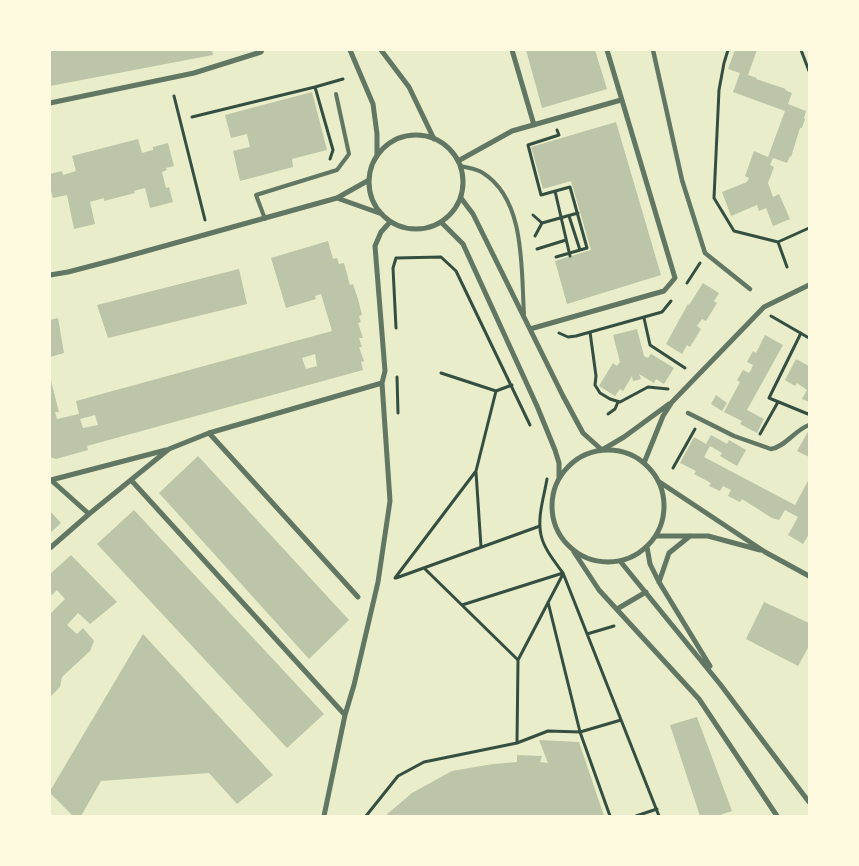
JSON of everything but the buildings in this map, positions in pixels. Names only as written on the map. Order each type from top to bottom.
[{"type":"street","points":[[50,103],[194,73],[262,50]]},
{"type":"street","points":[[350,50],[373,104],[377,134],[377,156]]},
{"type":"street","points":[[381,50],[410,87],[434,139]]},
{"type":"street","points":[[512,50],[534,125]]},
{"type":"street","points":[[530,329],[664,291],[675,278],[607,50]]},
{"type":"street","points":[[653,50],[682,180],[705,253],[750,289]]},
{"type":"street","points":[[460,164],[512,131],[621,100]]},
{"type":"street","points":[[418,135],[434,139],[446,145],[460,164],[463,182],[461,198],[453,212],[441,222],[426,228],[410,229],[390,222],[375,204],[370,193],[369,180],[371,168],[377,156],[388,145],[402,137],[418,135]]},
{"type":"street","points":[[50,274],[68,272],[265,219],[336,198],[369,180]]},
{"type":"street","points":[[336,198],[382,214]]},
{"type":"street","points":[[461,198],[473,214],[583,433],[602,450],[625,453],[644,463],[658,481],[765,552],[809,576]]},
{"type":"street","points":[[324,816],[345,715],[354,685],[378,582],[390,501],[382,384],[385,370],[375,246],[381,232],[390,222]]},
{"type":"street","points":[[441,222],[463,244],[537,406],[555,450],[559,463],[560,477]]},
{"type":"street","points":[[777,816],[698,699],[599,590],[574,551],[562,539],[554,524],[551,508],[554,491],[560,477],[568,466],[578,459],[602,450],[624,437],[672,402],[764,307],[809,285]]},
{"type":"street","points":[[50,480],[169,450],[209,433],[382,384]]},
{"type":"street","points":[[644,463],[663,416],[672,402]]},
{"type":"street","points":[[688,412],[734,436],[771,449],[776,448],[802,428],[809,426]]},
{"type":"street","points":[[209,433],[358,597]]},
{"type":"street","points":[[50,548],[169,450]]},
{"type":"street","points":[[50,480],[89,514]]},
{"type":"street","points":[[131,480],[345,715]]},
{"type":"street","points":[[574,551],[588,559],[605,563],[620,561],[634,556],[647,547],[656,536],[663,518],[664,499],[658,481]]},
{"type":"street","points":[[656,536],[708,536],[765,552]]},
{"type":"street","points":[[659,582],[669,553],[690,536]]},
{"type":"street","points":[[647,547],[650,564],[659,582],[720,684]]},
{"type":"street","points":[[620,561],[720,684],[809,802]]},
{"type":"street","points":[[617,609],[646,592]]},
{"type":"lane","points":[[265,219],[256,194],[338,170],[348,154],[336,94]]},
{"type":"lane","points":[[460,164],[481,172],[495,182],[503,192],[515,220],[518,233],[524,316]]},
{"type":"path","points":[[728,50],[719,90],[714,198],[734,231],[778,242],[809,228]]},
{"type":"path","points":[[801,50],[809,71]]},
{"type":"path","points":[[192,117],[315,87],[333,150],[330,160]]},
{"type":"path","points":[[174,96],[205,220]]},
{"type":"path","points":[[556,127],[559,135],[528,145],[541,195],[570,187],[587,248],[570,255],[556,257]]},
{"type":"path","points":[[555,191],[570,255]]},
{"type":"path","points":[[535,236],[542,223],[578,213]]},
{"type":"path","points":[[533,215],[542,223]]},
{"type":"path","points":[[569,216],[580,250]]},
{"type":"path","points":[[537,249],[566,240]]},
{"type":"path","points":[[778,242],[787,267]]},
{"type":"path","points":[[396,333],[393,268],[396,258],[441,257],[456,271],[533,430]]},
{"type":"path","points":[[691,278],[696,272]]},
{"type":"path","points":[[554,331],[568,337],[654,315]]},
{"type":"path","points":[[770,316],[809,338]]},
{"type":"path","points":[[644,318],[650,345],[685,368]]},
{"type":"path","points":[[590,332],[596,385],[600,393],[618,402]]},
{"type":"path","points":[[802,334],[809,334]]},
{"type":"path","points":[[802,334],[769,398],[809,414]]},
{"type":"path","points":[[441,373],[496,391],[512,386]]},
{"type":"path","points":[[608,414],[616,408],[618,402],[648,387],[668,389]]},
{"type":"path","points":[[481,547],[476,472],[496,391]]},
{"type":"path","points":[[755,444],[778,402]]},
{"type":"path","points":[[673,468],[693,432]]},
{"type":"path","points":[[548,471],[541,512],[541,536],[548,552],[563,573],[660,816]]},
{"type":"path","points":[[476,472],[394,578],[540,526]]},
{"type":"path","points":[[424,568],[518,660]]},
{"type":"path","points":[[517,743],[518,660],[563,573]]},
{"type":"path","points":[[462,605],[563,573]]},
{"type":"path","points":[[548,602],[580,732],[610,816]]},
{"type":"path","points":[[587,634],[614,626]]},
{"type":"path","points":[[366,816],[398,776],[424,762],[517,743],[548,731],[580,732],[621,720]]},
{"type":"path","points":[[636,816],[656,809]]}]
